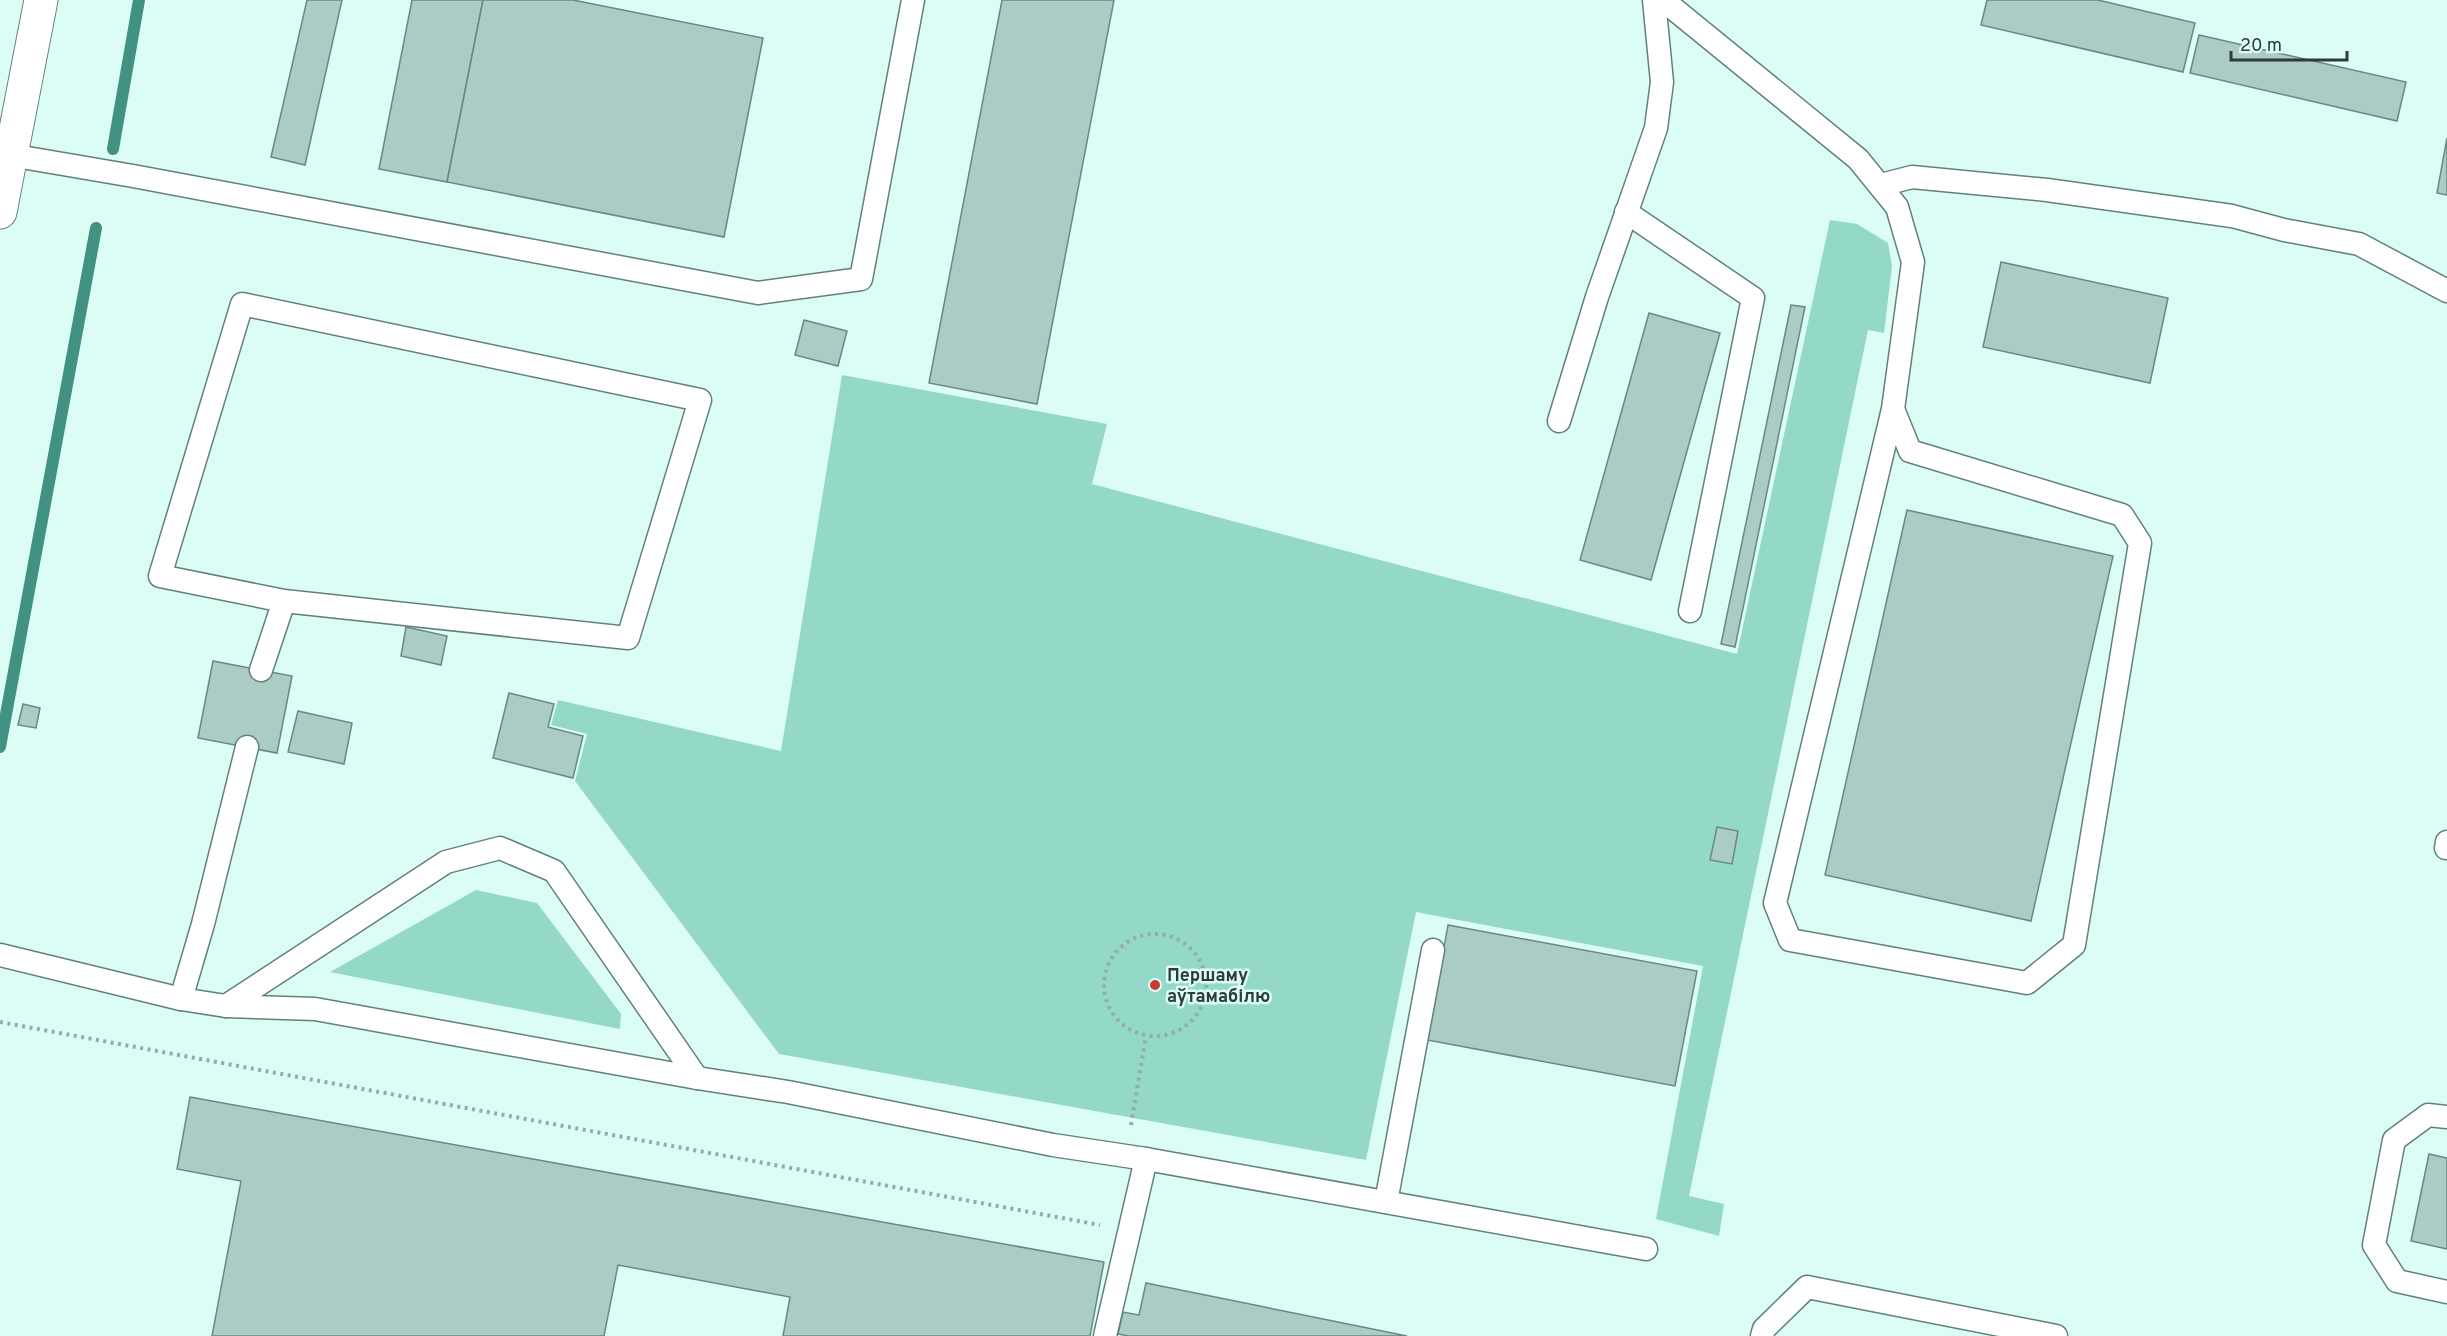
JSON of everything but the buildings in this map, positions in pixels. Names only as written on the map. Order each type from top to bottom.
[{"type":"main road","points":[[0,212],[41,0]]},
{"type":"lane","points":[[10,155],[758,292],[861,279],[913,0]]},
{"type":"lane","points":[[1559,421],[1626,212],[1656,128],[1662,82],[1654,0]]},
{"type":"lane","points":[[1663,0],[1858,159],[1897,207],[1913,262],[1893,409],[1774,903],[1790,940],[2028,983],[2074,945],[2140,543],[2122,515],[1910,451],[1893,409]]},
{"type":"lane","points":[[1881,185],[1912,177],[2047,190],[2232,216],[2284,230],[2359,244],[2447,291]]},
{"type":"lane","points":[[1626,212],[1753,298],[1690,611]]},
{"type":"lane","points":[[242,304],[700,400],[628,638],[284,601],[160,576],[242,304]]},
{"type":"lane","points":[[261,670],[284,601]]},
{"type":"lane","points":[[181,999],[203,924],[247,747]]},
{"type":"lane","points":[[226,1006],[446,862],[500,848],[554,871],[697,1078]]},
{"type":"lane","points":[[1386,1202],[1433,950]]},
{"type":"lane","points":[[0,955],[181,999],[226,1006],[315,1009],[697,1078],[788,1092],[1053,1144],[1646,1249]]},
{"type":"lane","points":[[2447,1117],[2428,1115],[2394,1140],[2374,1245],[2397,1281],[2447,1292]]},
{"type":"lane","points":[[1105,1336],[1130,1231],[1136,1157]]},
{"type":"lane","points":[[1762,1336],[1764,1329],[1807,1287],[2056,1336]]},
{"type":"path","points":[[1154,933],[1171,936],[1186,944],[1198,956],[1205,971],[1206,988],[1202,1005],[1193,1019],[1180,1030],[1164,1036],[1146,1036],[1131,1030],[1117,1020],[1108,1006],[1104,990],[1105,972],[1112,957],[1123,944],[1138,936],[1154,933]]},
{"type":"path","points":[[0,1022],[1130,1231]]},
{"type":"path","points":[[1136,1157],[1146,1036]]},
{"type":"green space","points":[[1830,220],[1857,224],[1888,243],[1892,266],[1884,333],[1868,330],[1689,1196],[1724,1204],[1719,1236],[1656,1219],[1703,966],[1416,912],[1366,1160],[779,1054],[575,781],[587,734],[551,725],[558,700],[781,751],[842,375],[1107,424],[1092,484],[1737,654]]},
{"type":"green space","points":[[476,890],[537,903],[621,1014],[620,1029],[330,972]]},
{"type":"waterway","points":[[113,149],[139,0]]},
{"type":"waterway","points":[[0,747],[96,228]]},
{"type":"place","name":"Першаму аўтамабілю","points":[[1155,985]]}]
